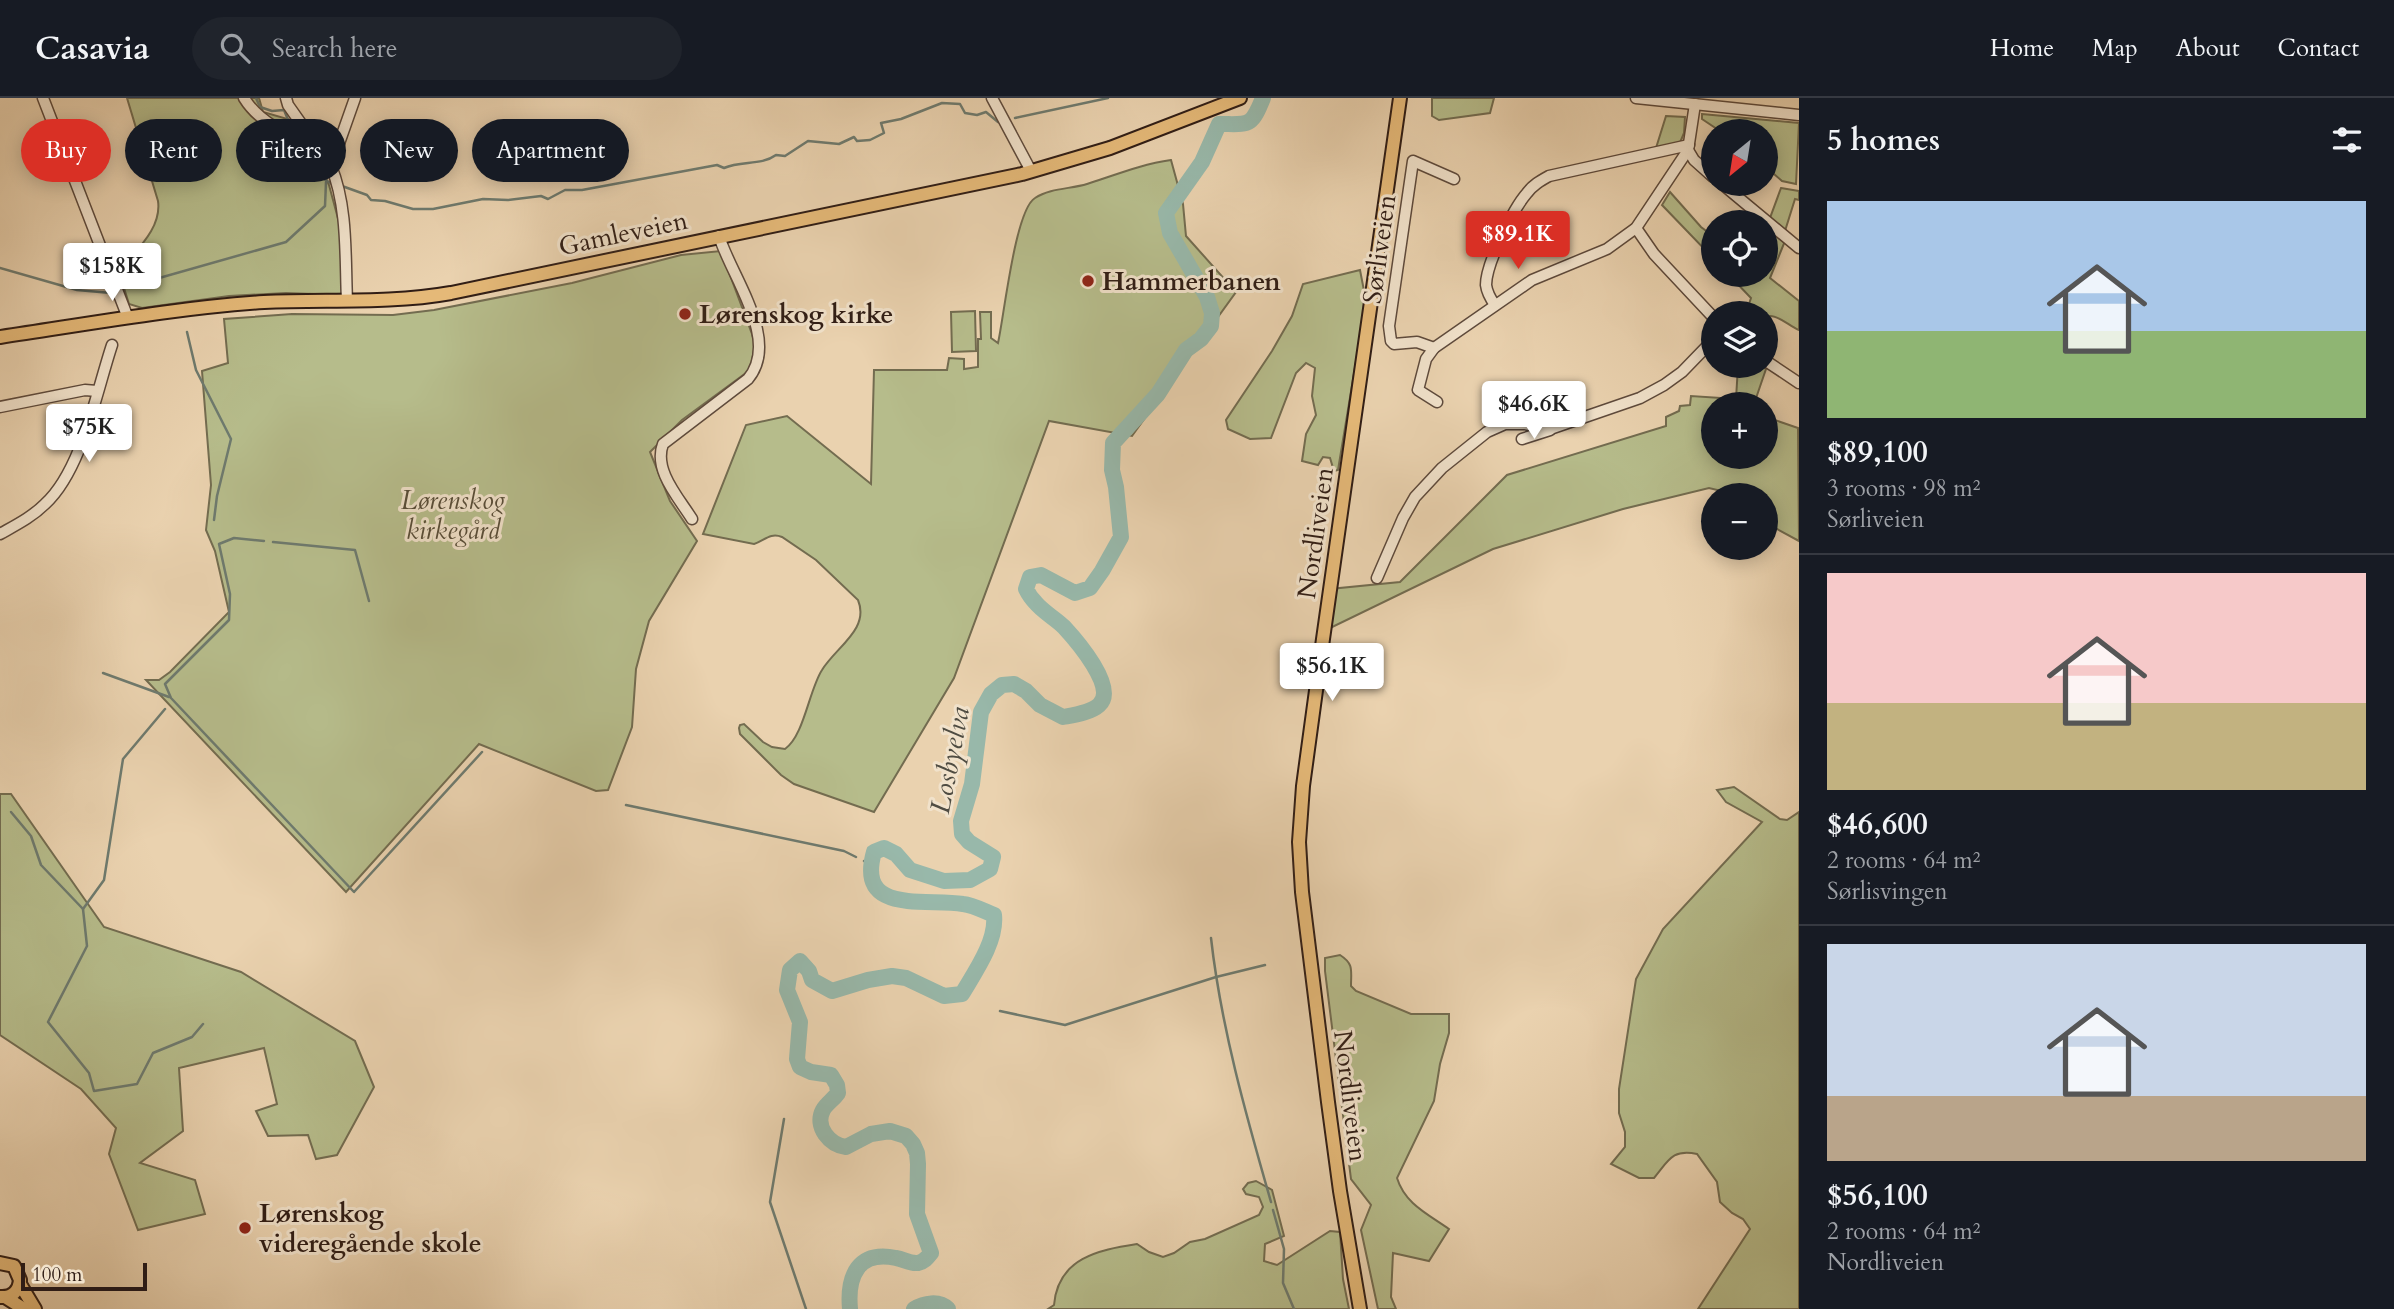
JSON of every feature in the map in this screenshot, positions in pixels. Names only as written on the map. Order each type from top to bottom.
[{"type":"main road","name":"Gamleveien","points":[[0,337],[263,302],[412,299],[451,293],[1031,171],[1103,151],[1240,98]]},
{"type":"main road","name":"Nordliveien","points":[[1360,1309],[1328,1102],[1299,842],[1303,786],[1400,98]]},
{"type":"main road","points":[[0,1263],[10,1264],[17,1269],[20,1284],[35,1309]]},
{"type":"main road","points":[[3,1297],[13,1294],[20,1284]]},
{"type":"main road","points":[[3,1297],[24,1309]]},
{"type":"street","points":[[43,98],[128,318]]},
{"type":"street","points":[[244,98],[250,109],[262,119]]},
{"type":"street","points":[[286,98],[300,119]]},
{"type":"street","points":[[346,124],[355,98]]},
{"type":"street","points":[[992,98],[1031,171]]},
{"type":"street","points":[[1636,98],[1799,115]]},
{"type":"street","points":[[1437,401],[1418,390],[1426,359],[1434,348],[1532,280],[1607,249],[1636,228],[1688,148],[1695,104]]},
{"type":"street","points":[[1688,148],[1701,166]]},
{"type":"street","points":[[1495,305],[1489,296],[1487,276],[1520,201],[1538,182],[1549,176],[1688,148]]},
{"type":"street","name":"Sørliveien","points":[[1434,348],[1417,342],[1394,344],[1389,326],[1413,161],[1454,179]]},
{"type":"street","points":[[335,182],[341,203],[347,301]]},
{"type":"street","points":[[1736,196],[1799,248]]},
{"type":"street","points":[[1636,228],[1654,254],[1701,304]]},
{"type":"street","points":[[692,519],[664,474],[659,454],[663,444],[748,379],[758,364],[759,356],[758,331],[719,236]]},
{"type":"street","points":[[0,534],[45,505],[58,490],[72,466],[112,345]]},
{"type":"street","points":[[1522,439],[1640,398],[1664,386],[1701,352]]},
{"type":"street","points":[[1778,369],[1799,383]]},
{"type":"street","points":[[0,407],[85,390],[97,391]]},
{"type":"street","points":[[1377,578],[1409,507],[1442,468],[1487,432],[1505,424],[1525,424],[1550,429]]},
{"type":"green space","points":[[127,98],[259,98],[263,112],[288,119],[236,119],[236,182],[328,182],[340,226],[342,295],[286,293],[229,296],[142,308],[129,304],[119,272],[146,239],[156,221],[158,201],[152,182],[222,182],[222,119],[133,119]]},
{"type":"green space","points":[[1432,98],[1494,98],[1490,113],[1439,120],[1432,116]]},
{"type":"green space","points":[[1702,114],[1756,119],[1702,119]]},
{"type":"green space","points":[[1666,116],[1685,117],[1684,133],[1679,145],[1656,148]]},
{"type":"green space","points":[[1778,121],[1799,123],[1796,184],[1778,178]]},
{"type":"green space","points":[[1171,160],[1183,204],[1186,236],[1236,292],[1132,436],[1049,421],[954,678],[874,812],[794,784],[781,775],[740,734],[740,725],[744,724],[772,747],[785,749],[792,743],[802,724],[817,679],[856,629],[860,610],[858,600],[816,560],[782,537],[771,536],[754,544],[703,534],[746,425],[787,416],[871,484],[874,370],[947,370],[949,358],[964,359],[964,369],[978,367],[980,312],[991,312],[991,338],[998,343],[1016,242],[1028,207],[1035,198],[1047,192],[1081,186],[1139,167]]},
{"type":"green space","points":[[1781,188],[1799,191],[1799,200],[1795,199],[1785,231],[1778,225],[1778,210],[1773,210]]},
{"type":"green space","points":[[1670,192],[1701,227],[1701,246],[1662,205]]},
{"type":"green space","points":[[1778,235],[1785,241],[1778,258]]},
{"type":"green space","name":"Lørenskog kirkegård","points":[[721,251],[755,345],[750,370],[682,420],[650,452],[670,501],[697,541],[649,621],[636,669],[632,727],[608,790],[596,791],[479,744],[346,892],[146,680],[159,680],[170,672],[229,612],[215,551],[206,530],[211,485],[202,371],[228,363],[224,319],[292,314],[393,315],[434,310],[572,283],[681,255]]},
{"type":"green space","points":[[1360,270],[1366,301],[1338,470],[1334,471],[1330,458],[1323,457],[1318,465],[1302,461],[1306,434],[1316,415],[1312,396],[1315,368],[1306,363],[1296,373],[1271,438],[1250,439],[1228,429],[1226,420],[1292,316],[1303,284]]},
{"type":"green space","points":[[1778,284],[1799,301],[1799,330],[1778,318],[1778,301],[1750,301],[1751,298],[1740,287],[1778,287]]},
{"type":"green space","points":[[975,311],[976,351],[952,352],[951,312]]},
{"type":"green space","points":[[1737,378],[1763,378],[1758,392],[1736,392]]},
{"type":"green space","points":[[1691,396],[1701,397],[1701,469],[1778,469],[1778,421],[1798,428],[1799,541],[1778,530],[1778,483],[1701,483],[1701,490],[1623,509],[1493,549],[1324,631],[1330,589],[1400,582],[1507,475],[1666,426],[1666,417],[1679,411],[1680,406],[1690,405]]},
{"type":"green space","points":[[1734,787],[1780,819],[1787,820],[1799,812],[1799,1309],[1698,1309],[1750,1229],[1743,1219],[1720,1202],[1717,1182],[1697,1154],[1682,1153],[1672,1157],[1654,1178],[1639,1178],[1611,1164],[1625,1147],[1625,1132],[1619,1113],[1619,1089],[1636,979],[1663,929],[1762,822],[1726,802],[1717,790]]},
{"type":"green space","points":[[0,794],[11,794],[104,927],[241,972],[355,1041],[374,1087],[337,1155],[316,1159],[308,1135],[268,1136],[256,1111],[277,1104],[264,1048],[179,1068],[183,1131],[140,1163],[195,1180],[205,1214],[138,1230],[109,1154],[116,1128],[81,1089],[0,1035]]},
{"type":"green space","points":[[1340,955],[1350,965],[1351,986],[1356,991],[1411,1014],[1449,1014],[1449,1033],[1440,1064],[1434,1101],[1397,1178],[1411,1202],[1449,1229],[1429,1261],[1393,1253],[1391,1297],[1396,1309],[1378,1309],[1361,1230],[1371,1205],[1351,1179],[1325,971],[1325,958]]},
{"type":"green space","points":[[1256,1181],[1272,1190],[1284,1236],[1265,1244],[1264,1261],[1277,1265],[1330,1231],[1340,1232],[1343,1279],[1349,1309],[1048,1309],[1054,1305],[1063,1276],[1082,1259],[1108,1249],[1137,1244],[1163,1257],[1190,1242],[1205,1239],[1259,1215],[1263,1207],[1259,1197],[1246,1194],[1243,1189],[1248,1183]]},
{"type":"waterway","points":[[256,98],[260,107],[272,111],[284,110],[288,119]]},
{"type":"waterway","points":[[1015,118],[1108,98]]},
{"type":"waterway","name":"Losbyelva","points":[[850,1309],[853,1276],[864,1262],[883,1257],[918,1263],[931,1253],[917,1214],[917,1153],[906,1136],[890,1131],[871,1134],[846,1147],[834,1143],[825,1134],[821,1116],[824,1108],[838,1093],[837,1085],[831,1075],[800,1067],[797,1059],[800,1022],[787,990],[790,970],[800,961],[809,971],[812,980],[832,991],[892,976],[906,978],[944,996],[962,994],[979,966],[989,946],[994,915],[967,905],[913,902],[884,895],[875,886],[871,872],[874,852],[884,848],[896,854],[910,870],[944,881],[970,880],[990,869],[993,857],[969,842],[962,834],[961,821],[972,784],[981,712],[991,694],[1002,685],[1014,684],[1040,705],[1063,717],[1082,713],[1099,705],[1103,697],[1103,687],[1093,664],[1064,627],[1038,606],[1026,589],[1030,577],[1041,575],[1075,593],[1090,588],[1121,537],[1112,470],[1113,443],[1158,394],[1186,350],[1201,339],[1211,326],[1212,313],[1207,297],[1170,233],[1166,213],[1202,162],[1219,124],[1248,122],[1255,115],[1263,98]]},
{"type":"waterway","points":[[342,186],[367,195],[371,200],[413,209],[433,209],[483,199],[508,200],[541,196],[548,199],[565,190],[582,190],[717,165],[724,168],[764,161],[776,155],[785,156],[808,141],[839,144],[854,137],[857,141],[870,140],[884,133],[881,123],[901,119],[942,103],[960,104],[965,113],[977,115],[986,112],[998,122]]},
{"type":"waterway","points":[[124,288],[286,242],[325,206],[326,182]]},
{"type":"waterway","points":[[0,268],[77,290],[111,293]]},
{"type":"waterway","points":[[187,332],[196,370],[231,439],[214,520]]},
{"type":"waterway","points":[[264,541],[234,538],[219,544],[230,594],[229,620],[165,684],[171,698],[354,892],[482,752]]},
{"type":"waterway","points":[[273,542],[355,550],[369,601]]},
{"type":"waterway","points":[[103,673],[169,697]]},
{"type":"waterway","points":[[165,709],[123,759],[104,880],[83,909],[87,946],[48,1022],[89,1073],[94,1091],[137,1084],[153,1053],[192,1037],[203,1024]]},
{"type":"waterway","points":[[626,805],[844,851],[856,857]]},
{"type":"waterway","points":[[11,812],[31,836],[41,865],[83,909]]},
{"type":"waterway","name":"Losbyelva","points":[[864,861],[870,865]]},
{"type":"waterway","points":[[1211,938],[1228,1038],[1271,1202]]},
{"type":"waterway","points":[[1000,1011],[1065,1025],[1216,977],[1265,965]]},
{"type":"waterway","points":[[784,1119],[770,1202],[806,1309]]},
{"type":"waterway","points":[[1273,1210],[1284,1249],[1283,1283],[1294,1309]]},
{"type":"waterway","name":"Losbyelva","points":[[914,1309],[931,1303],[948,1309]]},
{"type":"place","name":"Hammerbanen","points":[[1088,281]]},
{"type":"place","name":"Lørenskog kirke","points":[[685,314]]},
{"type":"place","name":"Lørenskog videregående skole","points":[[245,1228]]}]
